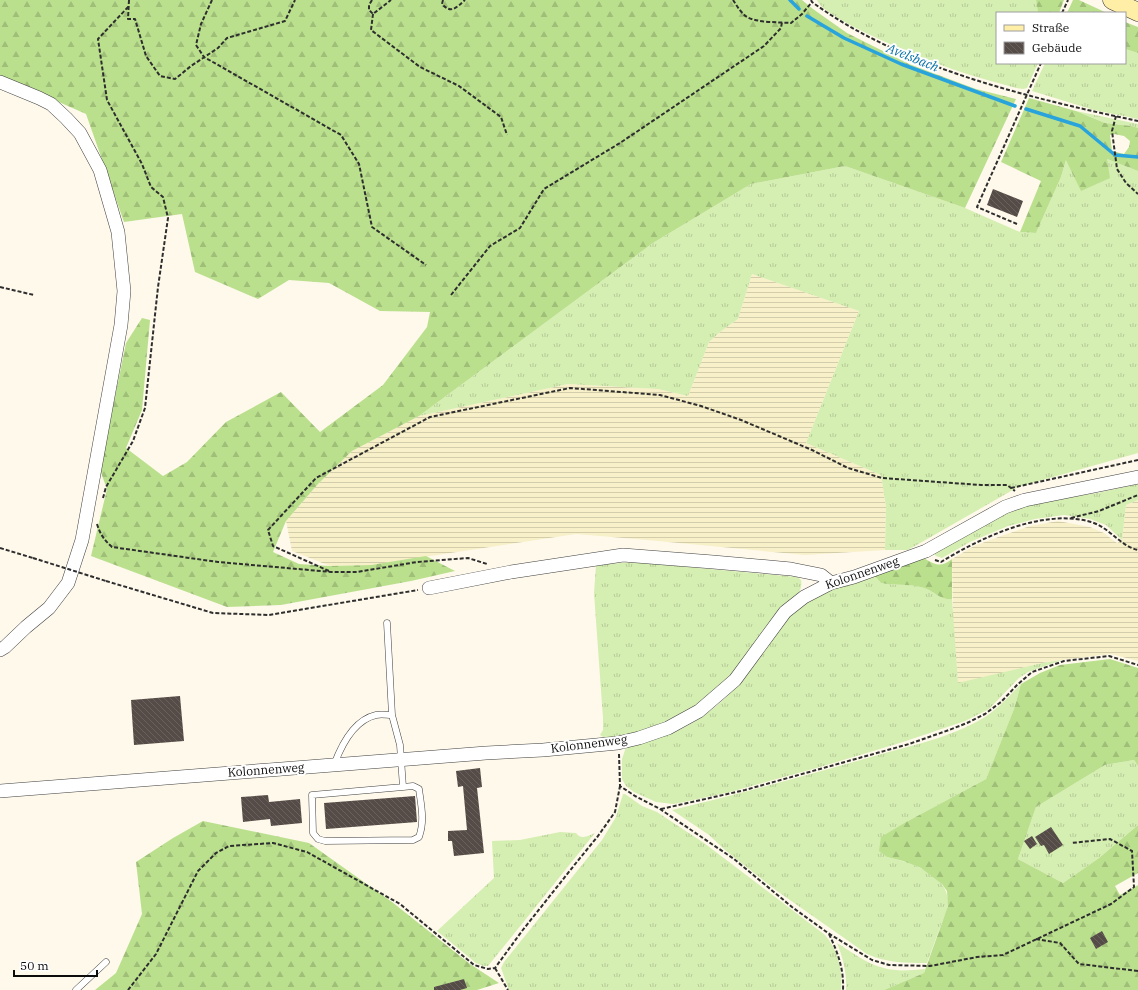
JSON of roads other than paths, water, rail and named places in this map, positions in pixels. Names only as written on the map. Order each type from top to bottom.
[{"type":"main road","points":[[1112,0],[1138,12]]},
{"type":"street","points":[[0,82],[51,104],[80,134],[100,170],[113,211],[118,232],[124,291],[121,325],[82,540],[68,583],[49,608],[0,650]]},
{"type":"street","name":"Kolonnenweg","points":[[0,791],[618,743],[639,738],[668,728],[699,712],[735,680],[785,612],[804,597],[831,583],[926,550],[1005,507],[1025,500],[1138,477]]},
{"type":"street","points":[[429,588],[511,572],[622,555],[791,569],[822,575],[831,583]]},
{"type":"lane","points":[[387,623],[392,715],[400,745],[403,787]]},
{"type":"lane","points":[[334,765],[341,748],[362,722],[375,716],[392,715]]},
{"type":"lane","points":[[413,786],[419,788],[422,812],[422,830],[419,837],[413,840],[325,841],[318,839],[313,833],[312,795],[403,787],[413,786]]},
{"type":"lane","points":[[76,990],[106,962]]},
{"type":"waterway","name":"Avelsbach","points":[[790,0],[799,9]]},
{"type":"waterway","name":"Avelsbach","points":[[807,16],[844,38],[901,64],[1015,106]]},
{"type":"waterway","name":"Avelsbach","points":[[1026,109],[1080,126],[1115,155],[1138,157]]}]
